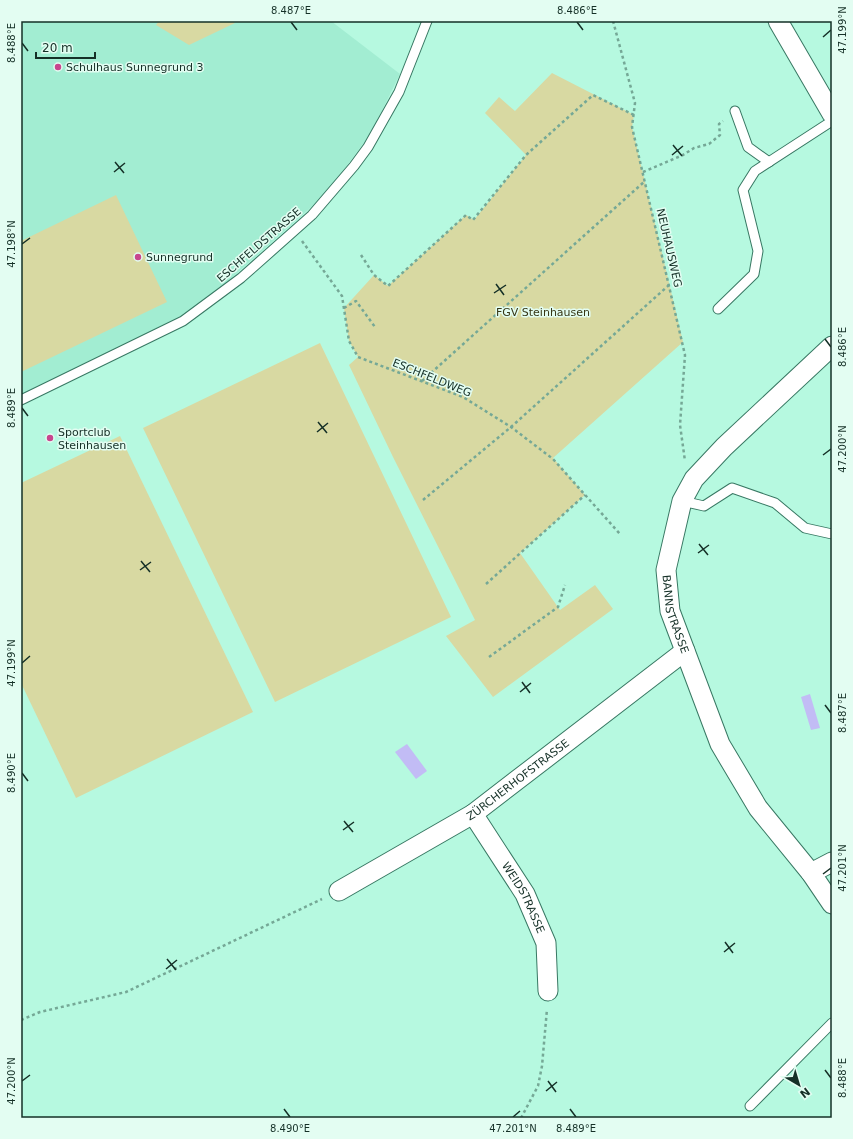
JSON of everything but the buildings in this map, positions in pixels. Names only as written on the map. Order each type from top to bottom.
[{"type":"street","points":[[778,21],[832,114]]},
{"type":"street","name":"BANNSTRASSE","points":[[832,346],[724,447],[694,479],[682,501],[666,570],[670,611],[720,744],[758,808],[811,873],[832,904]]},
{"type":"street","name":"ZÜRCHERHOFSTRASSE","points":[[339,891],[473,814],[685,651]]},
{"type":"street","name":"WEIDSTRASSE","points":[[473,814],[525,894],[546,943],[548,990]]},
{"type":"street","points":[[811,873],[832,862]]},
{"type":"lane","name":"ESCHFELDSTRASSE","points":[[21,400],[183,320],[241,278],[312,215],[354,166],[368,147],[399,92],[427,21]]},
{"type":"lane","points":[[735,111],[748,147],[769,162]]},
{"type":"lane","points":[[718,309],[754,274],[758,250],[743,190],[755,171],[832,121]]},
{"type":"lane","points":[[682,501],[704,506],[732,488],[775,503],[805,528],[832,534]]},
{"type":"lane","points":[[750,1106],[832,1023]]},
{"type":"path","name":"NEUHAUSWEG","points":[[613,21],[635,103],[632,127],[685,355],[680,425],[685,468],[694,479]]},
{"type":"path","points":[[361,255],[374,274],[388,286],[466,215],[473,220],[526,155],[593,95],[634,115]]},
{"type":"path","points":[[642,172],[683,155],[694,148],[709,144],[720,135],[719,124],[735,111]]},
{"type":"path","points":[[422,381],[645,181]]},
{"type":"path","name":"ESCHFELDWEG","points":[[294,230],[342,296],[349,341],[358,357],[463,398],[511,427],[553,458],[584,495],[620,534]]},
{"type":"path","points":[[423,500],[511,427],[669,285]]},
{"type":"path","points":[[344,308],[356,301],[374,327]]},
{"type":"path","points":[[486,584],[584,495]]},
{"type":"path","points":[[489,657],[558,607],[565,585]]},
{"type":"path","points":[[21,1020],[40,1012],[126,992],[339,891]]},
{"type":"path","points":[[521,1118],[538,1086],[541,1072],[548,990]]},
{"type":"shaded area","name":"Sunnegrund","points":[[21,21],[331,21],[400,74],[371,133],[326,194],[183,321],[21,400]]},
{"type":"shaded area","points":[[810,694],[820,728],[811,730],[801,697]]},
{"type":"shaded area","points":[[407,744],[427,771],[416,779],[395,752]]},
{"type":"green space","points":[[159,21],[232,21],[235,23],[189,45],[156,25]]},
{"type":"green space","name":"FGV Steinhausen","points":[[552,73],[634,115],[632,127],[683,342],[553,458],[585,495],[520,553],[560,610],[595,585],[613,609],[493,697],[446,636],[475,620],[393,457],[349,365],[358,357],[349,341],[344,308],[374,275],[388,286],[466,215],[474,220],[526,155],[485,113],[499,97],[515,111]]},
{"type":"green space","points":[[116,195],[167,302],[21,372],[21,241]]},
{"type":"green space","points":[[320,343],[451,617],[275,702],[143,428]]},
{"type":"green space","points":[[120,436],[253,712],[76,798],[21,683],[21,483]]},
{"type":"place","name":"Schulhaus Sunnegrund 3","points":[[58,67]]},
{"type":"place","name":"Sunnegrund","points":[[138,257]]},
{"type":"place","name":"Sportclub Steinhausen","points":[[50,438]]}]
